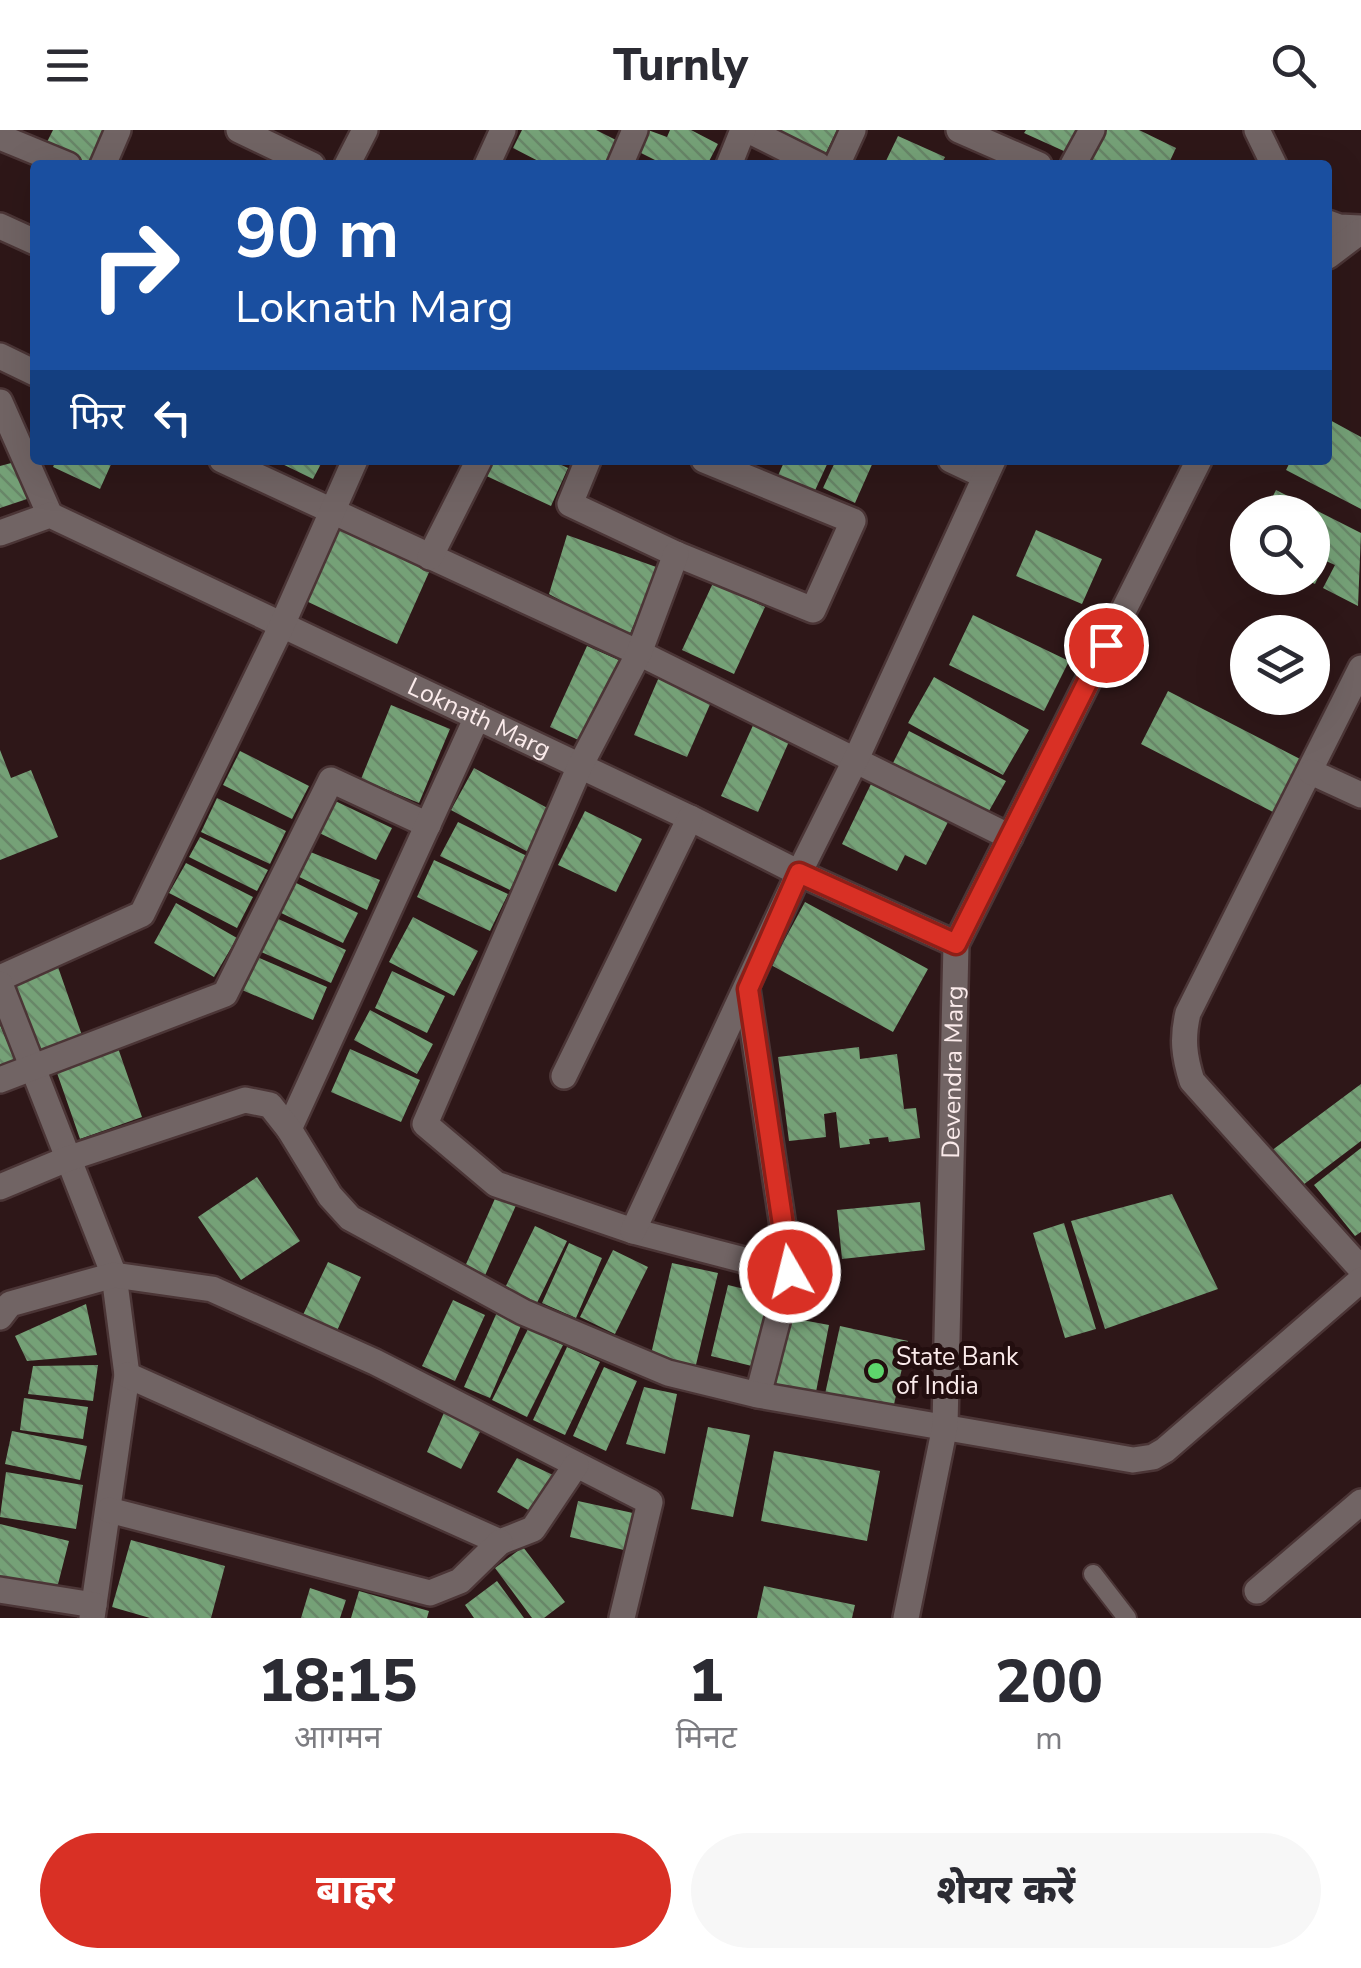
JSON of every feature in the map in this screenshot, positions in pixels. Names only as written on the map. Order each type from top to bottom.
[{"type":"street","points":[[104,160],[118,130]]},
{"type":"street","points":[[239,130],[302,160]]},
{"type":"street","points":[[350,160],[365,130]]},
{"type":"street","points":[[489,160],[503,130]]},
{"type":"street","points":[[622,160],[635,130]]},
{"type":"street","points":[[731,160],[746,130],[808,160]]},
{"type":"street","points":[[839,160],[854,130]]},
{"type":"street","points":[[959,130],[1027,160]]},
{"type":"street","points":[[1076,160],[1092,130]]},
{"type":"street","points":[[1258,130],[1273,160]]},
{"type":"street","points":[[1276,160],[1278,130]]},
{"type":"street","points":[[0,138],[55,160]]},
{"type":"street","points":[[1332,224],[1361,229]]},
{"type":"street","points":[[0,226],[30,240]]},
{"type":"street","points":[[1332,253],[1361,229]]},
{"type":"street","points":[[0,356],[30,370]]},
{"type":"street","points":[[0,402],[50,515],[0,533]]},
{"type":"street","points":[[233,465],[639,653],[1010,837]]},
{"type":"street","points":[[0,1590],[95,1614],[127,1376],[114,1275],[0,981],[142,914],[282,625],[353,465]]},
{"type":"street","points":[[430,557],[477,465]]},
{"type":"street","points":[[586,465],[570,504],[676,554],[813,610],[852,521],[716,465]]},
{"type":"street","name":"Devendra Marg","points":[[906,1618],[945,1426],[956,944],[1196,465]]},
{"type":"street","points":[[633,1231],[989,468]]},
{"type":"street","name":"Loknath Marg","points":[[50,515],[799,873],[956,944]]},
{"type":"street","points":[[676,554],[639,653],[580,766],[425,1124],[496,1184],[633,1231],[790,1272]]},
{"type":"street","points":[[1361,668],[1188,1013],[1183,1033],[1192,1081],[1361,1269]]},
{"type":"street","points":[[289,1129],[477,718]]},
{"type":"street","points":[[1311,772],[1361,795]]},
{"type":"street","points":[[0,1080],[225,994],[331,780],[428,825]]},
{"type":"street","points":[[564,1076],[690,818]]},
{"type":"street","points":[[748,989],[790,1272],[758,1395]]},
{"type":"street","points":[[0,1187],[67,1159],[245,1100],[270,1105],[330,1196],[350,1218],[522,1312],[668,1373],[758,1395],[1133,1460],[1153,1457],[1272,1360],[1361,1280]]},
{"type":"street","points":[[0,1317],[10,1304],[114,1275],[212,1289],[375,1362],[650,1502],[624,1610],[604,1618]]},
{"type":"street","points":[[127,1376],[500,1542]]},
{"type":"street","points":[[108,1510],[430,1593],[460,1580],[500,1542],[533,1530],[576,1465]]},
{"type":"street","points":[[1257,1591],[1361,1502]]},
{"type":"lane","points":[[1093,1574],[1126,1618]]},
{"type":"building","points":[[53,130],[107,130],[93,160],[70,160],[44,148]]},
{"type":"building","points":[[522,130],[596,130],[620,142],[611,160],[536,160],[513,148]]},
{"type":"building","points":[[648,130],[667,137],[670,130],[691,130],[718,144],[710,160],[655,160],[637,151]]},
{"type":"building","points":[[775,130],[837,130],[823,159]]},
{"type":"building","points":[[1076,130],[1066,152],[1024,133]]},
{"type":"building","points":[[1105,130],[1139,130],[1176,148],[1170,160],[1091,160]]},
{"type":"building","points":[[898,136],[945,157],[944,160],[886,160]]},
{"type":"building","points":[[1332,421],[1361,437],[1361,509],[1286,470],[1288,465],[1332,465]]},
{"type":"building","points":[[15,462],[27,499],[0,508],[0,466]]},
{"type":"building","points":[[54,465],[111,465],[100,489]]},
{"type":"building","points":[[284,465],[320,465],[313,479]]},
{"type":"building","points":[[481,465],[568,468],[551,506],[478,472]]},
{"type":"building","points":[[783,465],[827,465],[812,497],[776,480]]},
{"type":"building","points":[[834,465],[872,465],[855,503],[823,488]]},
{"type":"building","points":[[1330,517],[1361,533],[1358,606],[1330,592],[1330,575],[1335,565],[1330,563]]},
{"type":"building","points":[[341,525],[430,570],[397,644],[304,600]]},
{"type":"building","points":[[1036,530],[1102,559],[1082,604],[1016,576]]},
{"type":"building","points":[[567,535],[659,568],[628,638],[549,594]]},
{"type":"building","points":[[713,583],[765,607],[734,674],[682,650]]},
{"type":"building","points":[[973,615],[1069,661],[1044,711],[949,665]]},
{"type":"building","points":[[587,646],[621,661],[585,743],[550,727]]},
{"type":"building","points":[[662,670],[715,693],[687,757],[634,735]]},
{"type":"building","points":[[934,677],[1029,730],[1003,775],[908,723]]},
{"type":"building","points":[[1168,691],[1302,760],[1275,813],[1141,744]]},
{"type":"building","points":[[391,705],[450,729],[419,803],[361,779]]},
{"type":"building","points":[[755,721],[791,737],[758,812],[721,796]]},
{"type":"building","points":[[909,731],[1006,781],[989,811],[893,763]]},
{"type":"building","points":[[0,750],[11,778],[31,770],[58,837],[0,860]]},
{"type":"building","points":[[240,751],[309,786],[292,819],[223,785]]},
{"type":"building","points":[[474,768],[551,810],[528,852],[451,810]]},
{"type":"building","points":[[871,784],[948,822],[926,865],[905,855],[897,871],[842,844]]},
{"type":"building","points":[[217,798],[286,831],[270,864],[201,832]]},
{"type":"building","points":[[329,798],[392,828],[376,860],[313,830]]},
{"type":"building","points":[[585,811],[642,839],[616,892],[558,865]]},
{"type":"building","points":[[458,822],[527,856],[510,890],[440,856]]},
{"type":"building","points":[[200,837],[268,870],[257,891],[189,857]]},
{"type":"building","points":[[303,849],[380,880],[367,910],[289,872]]},
{"type":"building","points":[[434,860],[508,894],[490,931],[417,897]]},
{"type":"building","points":[[186,863],[253,897],[237,928],[169,893]]},
{"type":"building","points":[[290,880],[358,913],[343,943],[275,910]]},
{"type":"building","points":[[805,902],[928,969],[893,1032],[771,965]]},
{"type":"building","points":[[176,903],[237,938],[214,977],[154,943]]},
{"type":"building","points":[[274,917],[346,950],[331,983],[259,951]]},
{"type":"building","points":[[413,917],[478,951],[454,996],[389,962]]},
{"type":"building","points":[[257,957],[327,987],[313,1020],[242,990]]},
{"type":"building","points":[[58,967],[85,1044],[42,1059],[14,980]]},
{"type":"building","points":[[392,971],[445,996],[427,1033],[375,1008]]},
{"type":"building","points":[[370,1010],[433,1044],[417,1074],[354,1040]]},
{"type":"building","points":[[0,1025],[16,1062],[0,1069]]},
{"type":"building","points":[[859,1047],[860,1059],[897,1054],[904,1109],[916,1108],[920,1138],[889,1142],[888,1137],[869,1139],[870,1144],[840,1148],[836,1112],[824,1114],[826,1137],[789,1141],[778,1057]]},
{"type":"building","points":[[118,1048],[142,1117],[80,1139],[56,1070]]},
{"type":"building","points":[[350,1049],[420,1080],[401,1122],[331,1092]]},
{"type":"building","points":[[1361,1084],[1361,1141],[1299,1188],[1271,1151]]},
{"type":"building","points":[[1361,1148],[1361,1232],[1355,1236],[1314,1185]]},
{"type":"building","points":[[257,1177],[300,1241],[241,1280],[198,1217]]},
{"type":"building","points":[[497,1194],[517,1203],[483,1280],[463,1271]]},
{"type":"building","points":[[1172,1194],[1218,1289],[1105,1329],[1071,1221]]},
{"type":"building","points":[[920,1202],[925,1250],[842,1259],[837,1210]]},
{"type":"building","points":[[1064,1223],[1096,1329],[1065,1338],[1033,1233]]},
{"type":"building","points":[[535,1226],[567,1241],[535,1307],[503,1292]]},
{"type":"building","points":[[569,1243],[602,1258],[576,1318],[542,1303]]},
{"type":"building","points":[[613,1250],[648,1267],[615,1334],[580,1317]]},
{"type":"building","points":[[328,1262],[361,1277],[336,1333],[302,1317]]},
{"type":"building","points":[[672,1263],[718,1273],[694,1373],[649,1363]]},
{"type":"building","points":[[728,1285],[773,1296],[756,1367],[711,1356]]},
{"type":"building","points":[[453,1300],[485,1315],[455,1381],[422,1366]]},
{"type":"building","points":[[86,1304],[97,1355],[27,1361],[15,1336]]},
{"type":"building","points":[[498,1310],[523,1321],[490,1398],[464,1387]]},
{"type":"building","points":[[786,1317],[829,1325],[815,1397],[772,1388]]},
{"type":"building","points":[[840,1326],[908,1341],[893,1409],[825,1394]]},
{"type":"building","points":[[528,1329],[563,1345],[527,1417],[492,1400]]},
{"type":"building","points":[[567,1347],[600,1362],[565,1435],[533,1420]]},
{"type":"building","points":[[98,1365],[93,1401],[28,1394],[33,1366]]},
{"type":"building","points":[[604,1367],[637,1381],[606,1451],[573,1436]]},
{"type":"building","points":[[644,1387],[677,1394],[665,1454],[626,1444]]},
{"type":"building","points":[[24,1398],[88,1407],[83,1439],[20,1430]]},
{"type":"building","points":[[446,1408],[484,1424],[461,1469],[427,1452]]},
{"type":"building","points":[[708,1427],[750,1435],[733,1517],[691,1509]]},
{"type":"building","points":[[12,1431],[87,1446],[80,1480],[5,1464]]},
{"type":"building","points":[[774,1451],[880,1471],[867,1541],[761,1521]]},
{"type":"building","points":[[517,1458],[553,1475],[532,1512],[497,1492]]},
{"type":"building","points":[[6,1472],[83,1485],[76,1529],[0,1517]]},
{"type":"building","points":[[578,1501],[633,1513],[624,1550],[570,1537]]},
{"type":"building","points":[[0,1524],[69,1541],[56,1592],[0,1579]]},
{"type":"building","points":[[131,1540],[225,1566],[211,1618],[150,1618],[112,1607]]},
{"type":"building","points":[[523,1547],[565,1602],[544,1618],[532,1618],[495,1568]]},
{"type":"building","points":[[497,1581],[524,1618],[474,1618],[465,1605]]},
{"type":"building","points":[[764,1586],[855,1605],[852,1618],[757,1618]]},
{"type":"building","points":[[310,1588],[346,1600],[340,1618],[301,1618]]},
{"type":"building","points":[[359,1591],[429,1611],[427,1618],[351,1618]]},
{"type":"place","name":"State Bank of India","points":[[876,1371]]},
{"type":"route","points":[[790,1272],[748,989],[799,873],[956,944],[1106,645]]}]
